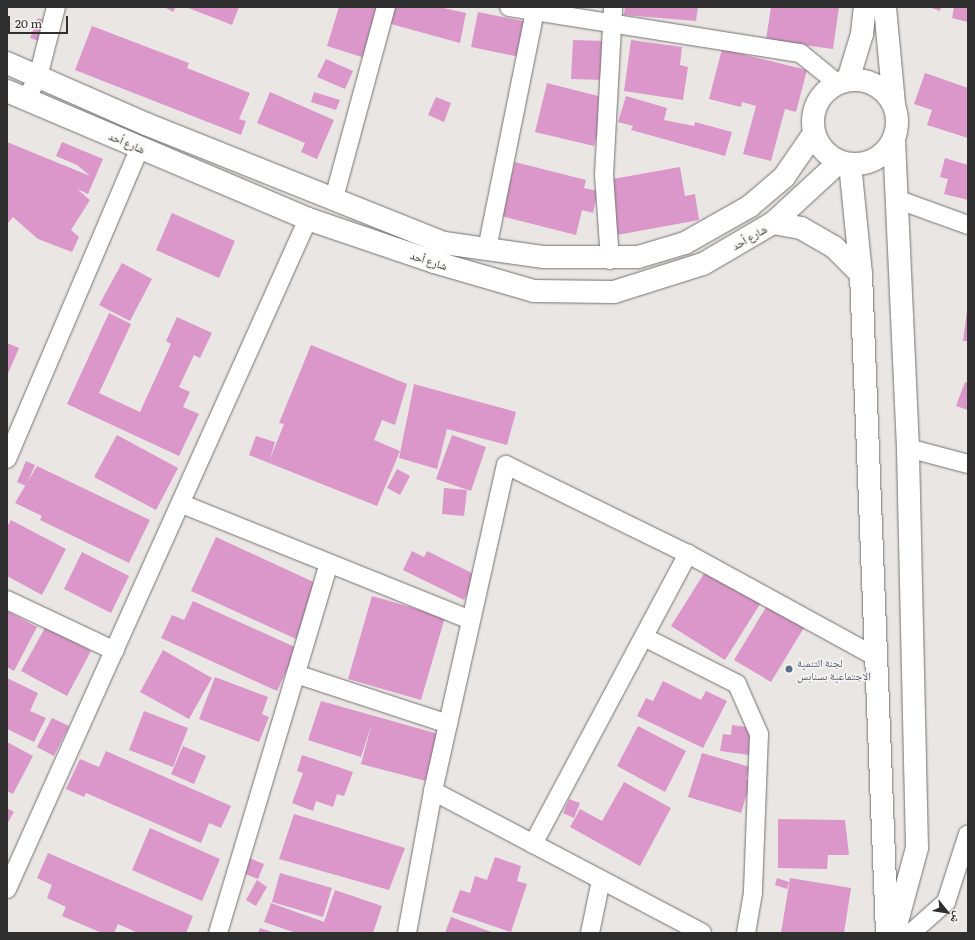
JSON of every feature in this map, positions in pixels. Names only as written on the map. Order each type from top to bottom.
[{"type":"main road","points":[[843,81],[862,34],[865,7]]},
{"type":"main road","points":[[885,7],[897,126],[894,137],[900,200],[908,448],[917,848],[894,933]]},
{"type":"main road","name":"شارع أحد","points":[[7,63],[444,243],[544,258],[610,260],[638,257],[685,243],[721,225],[784,177],[813,135]]},
{"type":"main road","points":[[894,104],[880,87],[859,79],[843,81],[820,97],[815,107],[813,135],[822,149],[845,163],[877,158],[894,137]]},
{"type":"main road","name":"شارع أحد","points":[[17,95],[308,219],[434,262],[534,291],[614,292],[703,264],[773,223],[845,163]]},
{"type":"main road","points":[[845,163],[861,274],[874,656],[887,933]]},
{"type":"main road","points":[[773,223],[801,228],[828,243],[861,274]]},
{"type":"street","points":[[17,95],[38,76],[56,7]]},
{"type":"street","points":[[334,198],[386,7]]},
{"type":"street","points":[[509,7],[613,15],[800,53],[843,81]]},
{"type":"street","points":[[487,249],[536,9]]},
{"type":"street","points":[[610,260],[604,175],[613,15]]},
{"type":"street","points":[[7,459],[140,147]]},
{"type":"street","points":[[900,200],[968,225]]},
{"type":"street","points":[[7,889],[182,504],[308,219]]},
{"type":"street","points":[[908,448],[968,464]]},
{"type":"street","points":[[407,933],[433,791],[506,465],[688,554],[874,656]]},
{"type":"street","points":[[182,504],[471,620]]},
{"type":"street","points":[[533,844],[688,554]]},
{"type":"street","points":[[218,933],[329,563]]},
{"type":"street","points":[[7,600],[115,651]]},
{"type":"street","points":[[644,637],[738,684],[760,734],[753,893],[746,933]]},
{"type":"street","points":[[296,674],[448,724]]},
{"type":"street","points":[[433,791],[702,933]]},
{"type":"street","points":[[911,933],[946,902],[968,834]]},
{"type":"street","points":[[590,933],[601,880]]},
{"type":"building","points":[[164,7],[176,7],[173,12]]},
{"type":"building","points":[[186,7],[239,7],[232,25]]},
{"type":"building","points":[[339,7],[382,7],[365,58],[327,46]]},
{"type":"building","points":[[395,7],[439,7],[466,13],[460,43],[391,24]]},
{"type":"building","points":[[625,7],[698,7],[696,21],[624,15]]},
{"type":"building","points":[[771,7],[839,7],[833,49],[766,40]]},
{"type":"building","points":[[929,7],[941,7],[940,11]]},
{"type":"building","points":[[954,7],[968,7],[968,22],[952,18]]},
{"type":"building","points":[[478,12],[532,23],[525,58],[471,47]]},
{"type":"building","points":[[38,18],[49,22],[41,42],[30,38]]},
{"type":"building","points":[[92,26],[189,63],[187,68],[250,93],[239,119],[246,121],[241,135],[75,70]]},
{"type":"building","points":[[573,40],[605,41],[603,80],[571,79]]},
{"type":"building","points":[[631,40],[682,47],[680,65],[688,67],[683,100],[624,91]]},
{"type":"building","points":[[722,49],[807,70],[796,112],[785,109],[771,161],[743,154],[756,106],[742,102],[741,107],[709,99]]},
{"type":"building","points":[[326,59],[353,71],[345,89],[317,77]]},
{"type":"building","points":[[925,73],[968,88],[968,138],[927,125],[932,110],[914,104]]},
{"type":"building","points":[[547,83],[602,97],[597,115],[602,116],[594,146],[535,132]]},
{"type":"building","points":[[270,92],[334,120],[317,159],[301,152],[305,143],[257,123]]},
{"type":"building","points":[[314,92],[340,100],[336,110],[311,102]]},
{"type":"building","points":[[626,96],[667,108],[664,120],[694,126],[695,122],[732,132],[725,156],[631,130],[633,126],[618,122]]},
{"type":"building","points":[[436,97],[451,103],[444,122],[428,115]]},
{"type":"building","points":[[7,142],[90,176],[77,165],[56,156],[62,142],[103,159],[88,194],[77,189],[90,200],[71,230],[79,237],[72,252],[38,239],[13,217],[7,224]]},
{"type":"building","points":[[945,158],[968,165],[968,200],[944,194],[948,179],[940,177]]},
{"type":"building","points":[[515,162],[586,180],[584,188],[598,191],[593,213],[582,210],[576,235],[501,216]]},
{"type":"building","points":[[680,167],[685,196],[695,194],[699,220],[617,235],[607,180]]},
{"type":"building","points":[[172,213],[235,241],[219,278],[156,250]]},
{"type":"building","points":[[122,263],[152,279],[130,321],[99,305]]},
{"type":"building","points":[[967,311],[968,341],[963,341]]},
{"type":"building","points":[[109,313],[131,324],[99,393],[140,412],[171,344],[166,341],[177,317],[212,333],[200,358],[194,355],[179,387],[190,392],[183,407],[199,414],[179,456],[67,404]]},
{"type":"building","points":[[7,343],[19,348],[7,376]]},
{"type":"building","points":[[311,345],[407,384],[395,425],[382,420],[374,440],[400,451],[377,506],[249,455],[256,436],[275,442],[270,459],[284,424],[279,423]]},
{"type":"building","points":[[965,382],[968,383],[968,410],[956,406]]},
{"type":"building","points":[[414,384],[516,412],[507,445],[447,429],[437,469],[399,458]]},
{"type":"building","points":[[117,435],[178,468],[156,510],[94,477]]},
{"type":"building","points":[[452,435],[486,447],[471,491],[436,479]]},
{"type":"building","points":[[26,461],[35,465],[26,486],[17,482]]},
{"type":"building","points":[[37,466],[150,520],[129,563],[40,520],[42,516],[15,503]]},
{"type":"building","points":[[397,469],[410,476],[400,495],[387,488]]},
{"type":"building","points":[[444,488],[467,490],[464,516],[442,514]]},
{"type":"building","points":[[11,520],[66,549],[42,595],[7,576],[7,527]]},
{"type":"building","points":[[216,537],[320,585],[296,639],[191,591]]},
{"type":"building","points":[[412,551],[424,557],[427,551],[476,575],[464,600],[403,570]]},
{"type":"building","points":[[82,552],[129,576],[111,613],[64,589]]},
{"type":"building","points":[[708,567],[762,601],[725,660],[671,626]]},
{"type":"building","points":[[372,596],[445,617],[421,700],[348,679]]},
{"type":"building","points":[[193,601],[297,648],[277,691],[161,638],[172,615],[184,620]]},
{"type":"building","points":[[768,604],[805,626],[771,682],[734,660]]},
{"type":"building","points":[[7,611],[37,627],[14,671],[7,667]]},
{"type":"building","points":[[46,626],[91,651],[67,696],[21,671]]},
{"type":"building","points":[[163,650],[212,678],[189,719],[140,692]]},
{"type":"building","points":[[215,677],[268,697],[262,714],[269,717],[259,742],[199,719]]},
{"type":"building","points":[[7,678],[38,693],[30,711],[46,718],[34,742],[7,729]]},
{"type":"building","points":[[663,681],[701,700],[706,691],[727,701],[703,748],[637,716],[646,698],[653,701]]},
{"type":"building","points":[[321,701],[442,735],[430,782],[361,764],[372,723],[361,757],[308,740]]},
{"type":"building","points":[[144,711],[188,728],[173,767],[129,750]]},
{"type":"building","points":[[52,718],[69,726],[54,756],[37,747]]},
{"type":"building","points":[[732,725],[753,728],[749,755],[720,751],[723,734],[731,735]]},
{"type":"building","points":[[638,726],[686,751],[665,792],[617,766]]},
{"type":"building","points":[[7,742],[33,756],[13,794],[7,791]]},
{"type":"building","points":[[183,746],[206,756],[194,784],[171,774]]},
{"type":"building","points":[[106,751],[231,806],[221,828],[209,823],[201,843],[86,793],[84,797],[66,789],[80,759],[99,767]]},
{"type":"building","points":[[702,753],[750,767],[746,779],[751,780],[741,813],[688,797]]},
{"type":"building","points":[[302,755],[353,772],[344,796],[337,794],[333,807],[316,801],[313,811],[292,803],[303,773],[297,771]]},
{"type":"building","points":[[624,782],[671,808],[640,866],[570,827],[580,809],[602,821]]},
{"type":"building","points":[[569,799],[580,803],[574,818],[563,813]]},
{"type":"building","points":[[7,808],[14,812],[7,824]]},
{"type":"building","points":[[294,814],[405,848],[389,890],[279,859]]},
{"type":"building","points":[[778,819],[845,820],[849,855],[828,855],[827,869],[778,868]]},
{"type":"building","points":[[150,828],[220,859],[202,901],[132,870]]},
{"type":"building","points":[[48,853],[193,916],[186,933],[138,933],[118,924],[114,933],[102,933],[62,916],[66,907],[47,898],[52,885],[37,878]]},
{"type":"building","points":[[495,857],[521,866],[517,881],[527,884],[511,932],[452,912],[460,890],[470,893],[475,876],[487,880]]},
{"type":"building","points":[[249,858],[264,864],[258,879],[243,873]]},
{"type":"building","points":[[280,873],[332,888],[323,917],[272,902]]},
{"type":"building","points":[[777,878],[789,882],[787,889],[775,885]]},
{"type":"building","points":[[790,878],[851,888],[844,933],[781,933]]},
{"type":"building","points":[[257,880],[267,887],[256,906],[246,900]]},
{"type":"building","points":[[335,890],[382,906],[373,933],[296,933],[264,922],[271,903],[324,922]]},
{"type":"building","points":[[451,917],[494,933],[445,933]]},
{"type":"building","points":[[260,928],[275,933],[258,933]]},
{"type":"place","name":"لجنة التنمية الاجتماعية بسنابس","points":[[789,669]]}]
